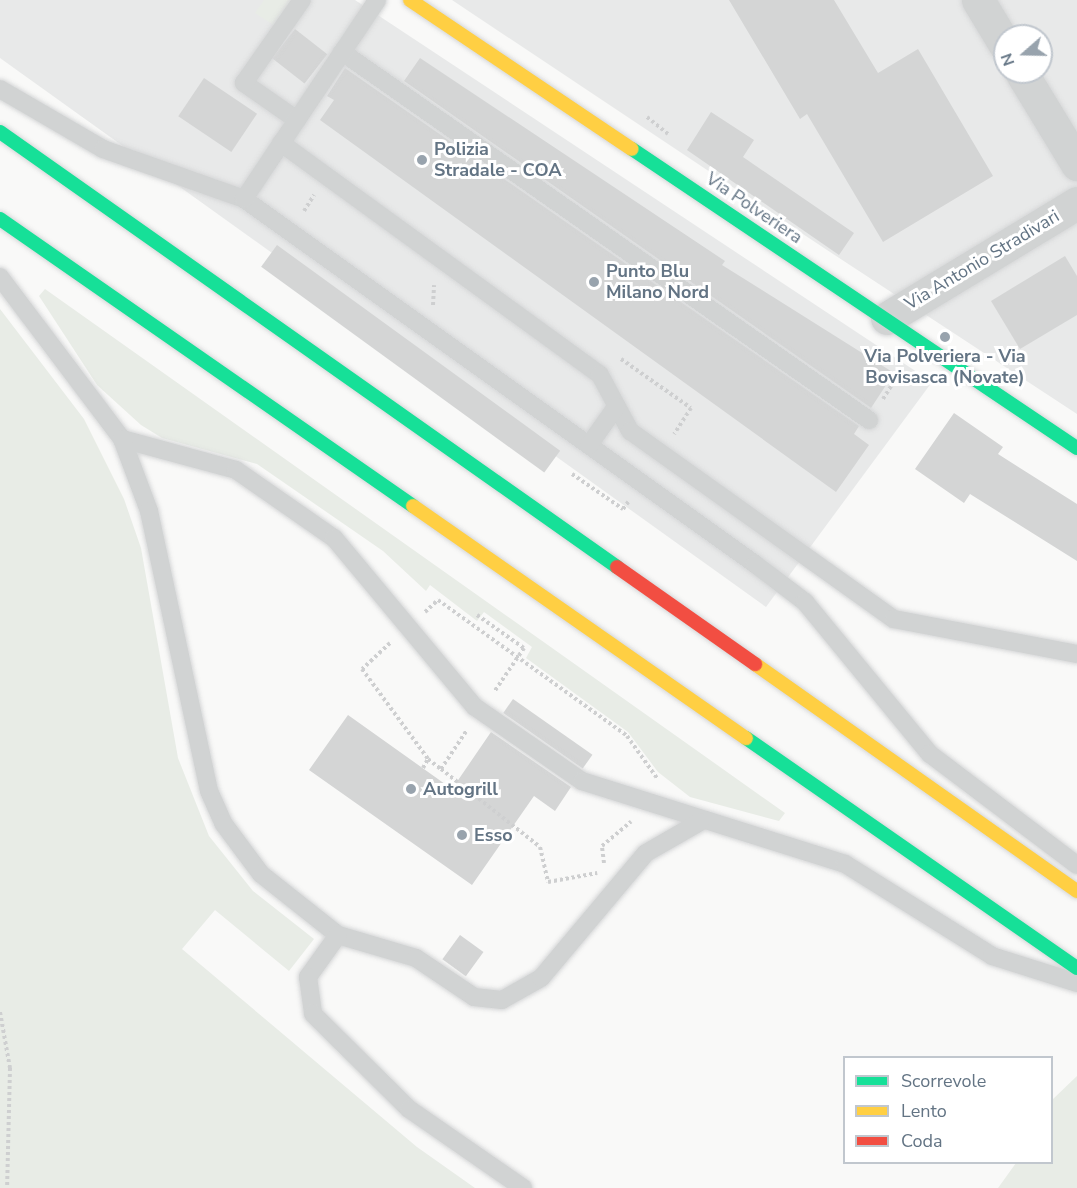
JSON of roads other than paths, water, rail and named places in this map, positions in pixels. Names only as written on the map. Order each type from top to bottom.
[{"type":"main road","name":"Via Polveriera","points":[[410,0],[887,318],[1077,448]]},
{"type":"main road","points":[[0,132],[1077,891]]},
{"type":"main road","points":[[0,219],[1077,968]]},
{"type":"street","points":[[978,0],[993,25]]},
{"type":"street","points":[[1028,84],[1077,164]]},
{"type":"street","name":"Via Antonio Stradivari","points":[[887,318],[1077,203]]},
{"type":"lane","points":[[297,120],[244,82],[302,0]]},
{"type":"lane","points":[[244,198],[377,0]]},
{"type":"lane","points":[[342,52],[869,420]]},
{"type":"lane","points":[[0,89],[103,149],[244,198],[588,445],[805,602],[930,754],[1077,865]]},
{"type":"lane","points":[[281,143],[600,375],[630,431],[894,619],[1077,654]]},
{"type":"lane","points":[[0,277],[122,439],[149,511],[209,791],[223,823],[261,874],[338,935],[416,958],[474,997],[502,1000],[541,978],[646,853],[700,822]]},
{"type":"lane","points":[[588,445],[616,407]]},
{"type":"lane","points":[[122,439],[250,476],[334,538],[475,707],[582,781],[700,822],[844,864],[992,956],[1077,983]]},
{"type":"lane","points":[[338,935],[321,956],[309,977],[312,1014],[409,1109],[523,1188]]},
{"type":"place","name":"Polizia Stradale - COA","points":[[422,160]]},
{"type":"place","name":"Punto Blu Milano Nord","points":[[594,282]]},
{"type":"place","name":"Via Polveriera - Via Bovisasca (Novate)","points":[[945,337]]},
{"type":"place","name":"Autogrill","points":[[411,789]]},
{"type":"place","name":"Esso","points":[[462,835]]}]
